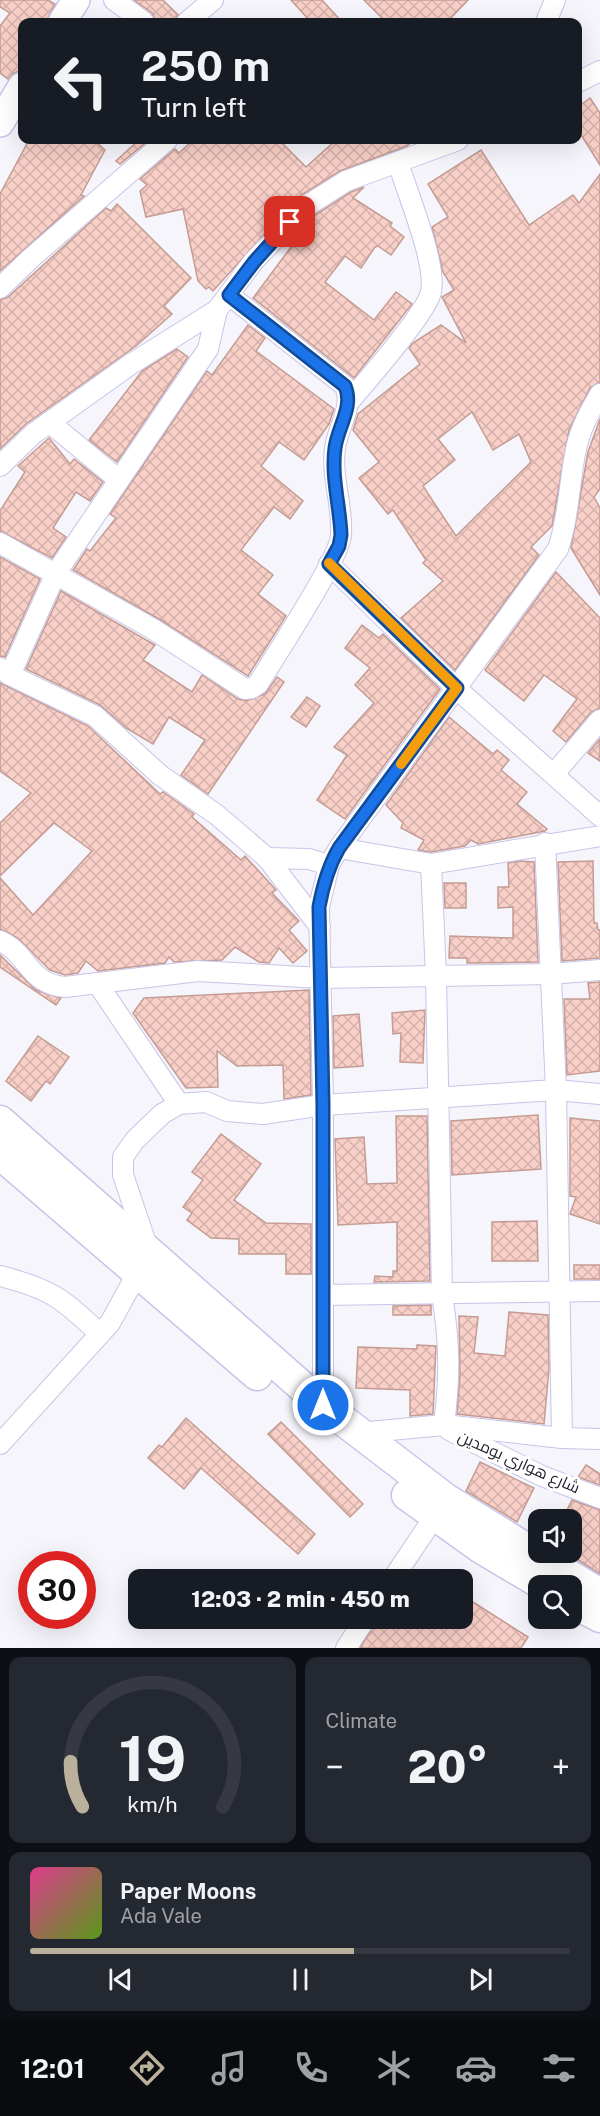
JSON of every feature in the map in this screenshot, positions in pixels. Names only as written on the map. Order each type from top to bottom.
[{"type":"main road","points":[[0,1121],[286,1400],[441,1508],[529,1575]]},
{"type":"main road","points":[[0,1154],[143,1262],[358,1433],[441,1508],[600,1594]]},
{"type":"main road","points":[[582,1607],[600,1617]]},
{"type":"street","points":[[65,18],[76,0]]},
{"type":"street","points":[[114,0],[139,18]]},
{"type":"street","points":[[192,18],[213,0]]},
{"type":"street","points":[[548,18],[555,0]]},
{"type":"street","points":[[582,80],[600,71]]},
{"type":"street","points":[[0,123],[18,93]]},
{"type":"street","points":[[0,288],[162,144]]},
{"type":"street","points":[[0,465],[50,422],[223,302],[276,236],[305,207],[346,181],[447,144]]},
{"type":"street","points":[[0,543],[56,573],[249,689],[258,684],[339,546],[341,535],[334,466],[335,446],[348,403],[419,314],[431,294],[432,270],[398,162]]},
{"type":"street","points":[[223,302],[345,386],[348,403]]},
{"type":"street","points":[[223,302],[208,350],[56,573],[5,671],[95,716],[160,775],[218,815],[267,858],[320,927]]},
{"type":"street","points":[[323,1405],[323,1105],[319,907],[329,866],[339,848],[558,549],[564,531],[576,447],[587,417],[600,394]]},
{"type":"street","points":[[50,422],[119,480]]},
{"type":"street","points":[[329,564],[457,688],[600,816]]},
{"type":"street","points":[[554,774],[600,720]]},
{"type":"street","points":[[339,848],[430,864],[545,843],[600,836]]},
{"type":"street","points":[[545,843],[556,1090],[562,1438]]},
{"type":"street","points":[[267,858],[309,859],[329,866]]},
{"type":"street","points":[[430,864],[436,976],[442,1295],[449,1341],[449,1382],[441,1425]]},
{"type":"street","points":[[0,941],[14,949],[45,984],[65,987],[198,971],[321,978],[551,974],[600,970]]},
{"type":"street","points":[[97,983],[178,1104]]},
{"type":"street","points":[[0,1444],[110,1323],[143,1262],[123,1175],[123,1157],[135,1140],[162,1114],[178,1104],[206,1102],[227,1111],[245,1114],[323,1105],[556,1090],[600,1094]]},
{"type":"street","points":[[0,1276],[38,1286],[56,1296],[100,1334]]},
{"type":"street","points":[[323,1294],[442,1295],[600,1291]]},
{"type":"street","points":[[358,1433],[441,1425],[562,1438],[600,1439]]},
{"type":"street","name":"شارع هواري بومدين","points":[[441,1425],[542,1476],[600,1498]]},
{"type":"street","points":[[399,1569],[441,1508]]},
{"type":"street","points":[[346,1648],[359,1629]]},
{"type":"building","points":[[0,0],[48,0],[55,4],[48,18],[18,18],[18,72],[8,79],[0,73],[0,26],[10,13],[0,7]]},
{"type":"building","points":[[134,0],[163,0],[178,15],[177,18],[154,18],[152,13]]},
{"type":"building","points":[[291,0],[322,0],[338,18],[307,18]]},
{"type":"building","points":[[364,0],[468,0],[451,18],[382,18]]},
{"type":"building","points":[[590,98],[600,113],[600,165],[582,136],[582,104]]},
{"type":"building","points":[[27,144],[98,144],[105,150],[81,195],[84,196],[0,271],[0,194]]},
{"type":"building","points":[[135,144],[144,144],[120,164],[116,161]]},
{"type":"building","points":[[189,144],[283,144],[306,167],[332,144],[409,144],[340,171],[298,197],[213,291],[209,287],[206,289],[198,281],[183,209],[146,217],[140,191],[147,185],[140,179],[175,149],[179,153]]},
{"type":"building","points":[[481,150],[529,225],[573,195],[579,203],[600,174],[600,382],[590,388],[569,430],[552,526],[531,547],[539,555],[455,670],[401,618],[443,581],[423,563],[426,560],[393,510],[388,514],[359,478],[379,462],[353,430],[358,414],[420,364],[409,348],[413,343],[441,325],[466,343],[442,297],[454,290],[443,272],[432,227],[448,217],[428,184]],"holes":[[[472,412],[493,450],[519,434],[531,462],[456,536],[423,486],[455,460],[438,439]]]},
{"type":"building","points":[[364,187],[353,198],[392,223],[390,226],[404,237],[391,255],[378,246],[375,247],[361,268],[345,256],[325,282],[374,320],[396,292],[412,304],[354,378],[253,298],[315,215],[351,192]]},
{"type":"building","points":[[117,204],[191,278],[164,306],[172,314],[136,346],[26,424],[0,449],[0,300],[8,297],[106,208],[111,211]]},
{"type":"building","points":[[248,325],[265,338],[256,351],[334,409],[329,424],[304,460],[279,442],[261,466],[303,501],[290,519],[274,507],[241,550],[273,575],[258,594],[286,616],[248,676],[159,619],[73,570],[87,549],[90,551],[116,518],[110,514],[207,371],[212,375]]},
{"type":"building","points":[[177,349],[188,357],[117,462],[89,440],[142,371]]},
{"type":"building","points":[[600,419],[600,489],[594,497],[600,508],[600,595],[571,548],[588,452]]},
{"type":"building","points":[[49,438],[70,464],[74,459],[103,482],[90,501],[76,492],[53,528],[66,537],[52,558],[0,531],[0,511],[25,472],[18,466]]},
{"type":"building","points":[[0,557],[40,579],[5,657],[0,656]]},
{"type":"building","points":[[556,572],[600,618],[600,708],[591,712],[566,742],[553,731],[577,699],[544,675],[524,701],[485,670]]},
{"type":"building","points":[[61,591],[155,645],[143,660],[192,692],[202,675],[238,699],[246,701],[265,694],[277,677],[284,682],[208,794],[181,775],[205,740],[169,717],[153,744],[126,728],[100,705],[26,669]]},
{"type":"building","points":[[362,625],[379,638],[383,634],[440,689],[345,819],[317,800],[347,755],[334,747],[374,703],[355,685],[370,668],[345,648]]},
{"type":"building","points":[[0,683],[88,726],[160,794],[163,792],[194,814],[192,817],[241,860],[245,856],[276,890],[272,893],[299,921],[289,930],[307,951],[293,963],[279,948],[269,963],[259,962],[235,947],[222,960],[174,962],[169,957],[165,963],[98,971],[86,961],[78,973],[65,975],[50,970],[18,938],[0,929],[0,878],[33,915],[92,851],[54,823],[0,876],[0,823],[31,793],[0,771]]},
{"type":"building","points":[[307,697],[320,706],[306,727],[291,717]]},
{"type":"building","points":[[449,717],[493,754],[497,750],[509,760],[501,770],[527,792],[517,804],[547,829],[545,831],[478,844],[471,840],[465,846],[431,852],[418,850],[424,840],[401,828],[403,823],[386,805]]},
{"type":"building","points":[[600,739],[600,761],[588,753]]},
{"type":"building","points":[[593,861],[594,923],[597,923],[598,930],[600,930],[600,958],[562,961],[558,862]]},
{"type":"building","points":[[534,862],[538,962],[467,963],[467,958],[449,958],[450,936],[513,938],[513,907],[498,908],[498,887],[509,887],[508,863]]},
{"type":"building","points":[[444,883],[466,883],[466,908],[445,908]]},
{"type":"building","points":[[0,955],[36,990],[61,998],[56,1005],[0,967]]},
{"type":"building","points":[[600,982],[600,1071],[567,1075],[564,999],[590,999],[588,983]]},
{"type":"building","points":[[309,990],[311,1095],[284,1099],[283,1065],[237,1066],[217,1051],[218,1087],[186,1088],[133,1013],[144,998]]},
{"type":"building","points":[[425,1010],[423,1063],[400,1062],[401,1033],[393,1034],[392,1013]]},
{"type":"building","points":[[359,1014],[363,1066],[334,1068],[333,1016]]},
{"type":"building","points":[[38,1036],[69,1057],[50,1084],[46,1081],[31,1101],[6,1081]]},
{"type":"building","points":[[538,1115],[541,1169],[452,1175],[451,1121]]},
{"type":"building","points":[[396,1116],[427,1116],[430,1281],[374,1282],[375,1276],[393,1277],[393,1271],[397,1271],[397,1222],[338,1225],[335,1139],[364,1137],[367,1184],[397,1183]]},
{"type":"building","points":[[570,1118],[600,1121],[600,1224],[570,1214],[576,1197],[570,1196]]},
{"type":"building","points":[[221,1134],[261,1164],[234,1200],[266,1223],[311,1224],[311,1274],[286,1274],[286,1254],[239,1254],[239,1239],[211,1238],[187,1220],[192,1213],[183,1207],[203,1180],[192,1172]]},
{"type":"building","points":[[537,1221],[538,1261],[492,1261],[492,1222]]},
{"type":"building","points":[[574,1265],[600,1265],[600,1279],[574,1279]]},
{"type":"building","points":[[431,1305],[431,1315],[393,1315],[393,1306]]},
{"type":"building","points":[[509,1312],[548,1315],[549,1368],[544,1424],[457,1414],[460,1375],[459,1316],[478,1317],[474,1353],[505,1356]]},
{"type":"building","points":[[417,1345],[436,1346],[433,1414],[410,1416],[410,1390],[356,1388],[358,1347],[417,1349]]},
{"type":"building","points":[[186,1418],[315,1534],[298,1554],[201,1468],[184,1489],[148,1458],[159,1445],[162,1447]]},
{"type":"building","points":[[281,1422],[363,1504],[350,1517],[268,1434]]},
{"type":"building","points":[[480,1462],[534,1488],[517,1522],[466,1491]]},
{"type":"building","points":[[586,1465],[600,1474],[600,1485],[578,1477]]},
{"type":"building","points":[[572,1500],[600,1510],[600,1574],[582,1562],[582,1509],[568,1509]]},
{"type":"building","points":[[473,1602],[528,1637],[521,1648],[360,1648],[371,1629],[473,1629]]},
{"type":"slow traffic","points":[[329,563],[457,688],[401,764]]},
{"type":"route","points":[[290,222],[254,262],[229,295],[345,386],[348,403],[335,446],[334,466],[341,535],[339,546],[329,564],[457,688],[339,848],[329,866],[319,907],[323,1105],[323,1405]]}]
